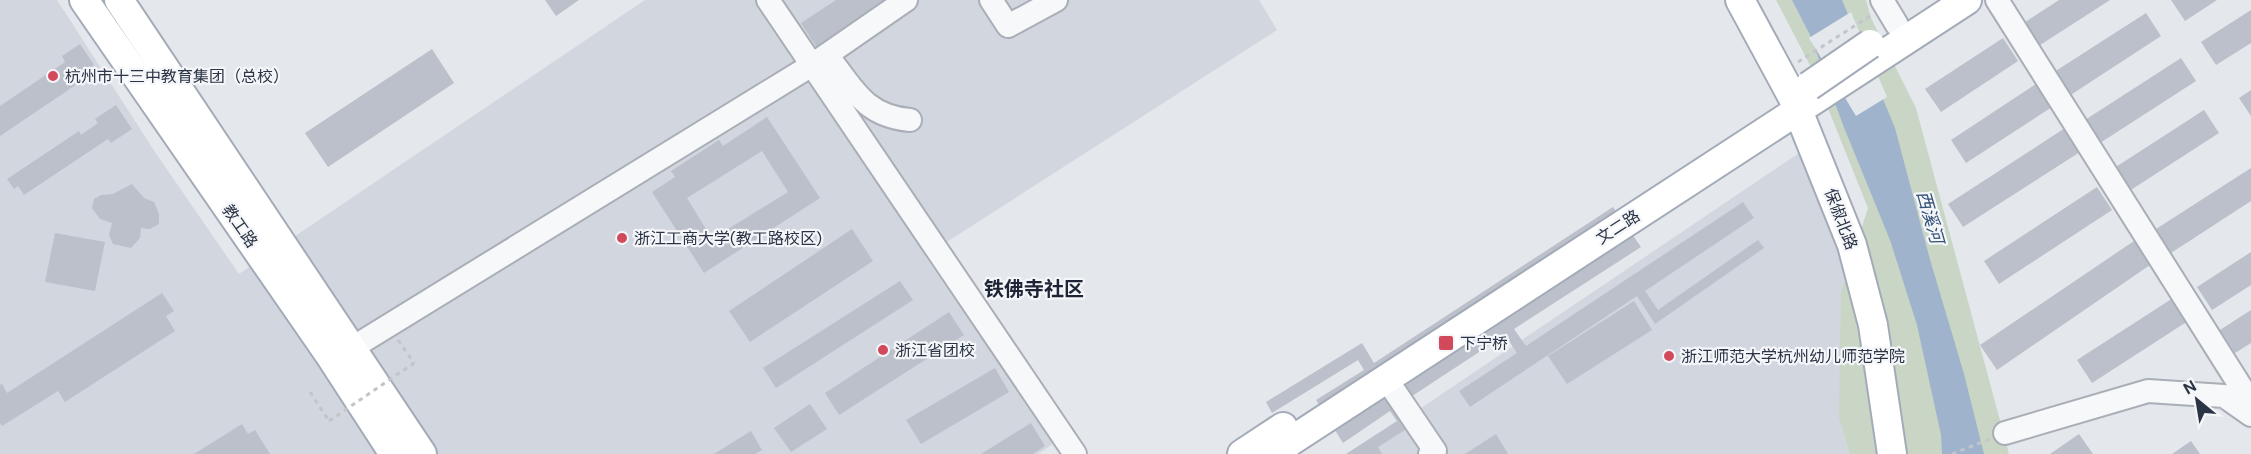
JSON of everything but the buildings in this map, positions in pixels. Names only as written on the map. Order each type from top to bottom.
[{"type":"main road","name":"教工路","points":[[84,0],[331,357],[394,454]]},
{"type":"main road","name":"教工路","points":[[119,0],[422,454]]},
{"type":"main road","name":"保俶北路","points":[[1740,0],[1804,98],[1852,245],[1873,325],[1892,454]]},
{"type":"main road","name":"文二路","points":[[1874,51],[1884,13],[1935,0]]},
{"type":"main road","name":"文二路","points":[[1271,454],[1874,51],[1967,0]]},
{"type":"main road","name":"文二路","points":[[1242,454],[1804,98]]},
{"type":"street","points":[[768,0],[819,60],[867,106],[882,115],[910,120]]},
{"type":"street","points":[[352,348],[819,60],[906,0]]},
{"type":"street","points":[[991,0],[1008,26],[1056,0]]},
{"type":"street","points":[[1997,0],[2251,403]]},
{"type":"street","points":[[819,60],[1075,454]]},
{"type":"street","points":[[1385,377],[1435,451],[1430,454]]},
{"type":"street","points":[[2005,433],[2148,391],[2224,396],[2251,415]]},
{"type":"path","points":[[1814,52],[1884,13]]},
{"type":"path","points":[[310,392],[329,420],[414,363],[388,325]]},
{"type":"path","points":[[1952,454],[2005,433]]},
{"type":"shaded area","name":"浙江工商大学(教工路校区)","points":[[0,0],[57,0],[155,152],[239,274],[645,0],[1259,0],[1277,30],[925,256],[1053,444],[1038,454],[0,454]]},
{"type":"shaded area","name":"浙江师范大学杭州幼儿师范学院","points":[[1799,153],[1852,259],[1839,419],[1850,454],[1353,454]]},
{"type":"green space","points":[[1776,0],[1866,0],[1871,18],[1916,108],[2009,454],[1850,454],[1839,419],[1841,293],[1868,208],[1813,71]]},
{"type":"water","points":[[1792,0],[1842,0],[1895,128],[1984,454],[1942,454],[1941,435],[1917,325],[1890,240],[1843,125],[1810,35]]},
{"type":"pier","points":[[1851,12],[1887,97],[1856,116],[1809,38]]},
{"type":"place","name":"杭州市十三中教育集团（总校）","points":[[53,76]]},
{"type":"place","name":"浙江工商大学(教工路校区)","points":[[622,238]]},
{"type":"place","name":"下宁桥","points":[[1446,343]]},
{"type":"place","name":"浙江省团校","points":[[883,350]]},
{"type":"place","name":"浙江师范大学杭州幼儿师范学院","points":[[1669,356]]},
{"type":"district","name":"铁佛寺社区","points":[[1034,289]]},
{"type":"water label","name":"西溪河","points":[[1930,217]]}]
